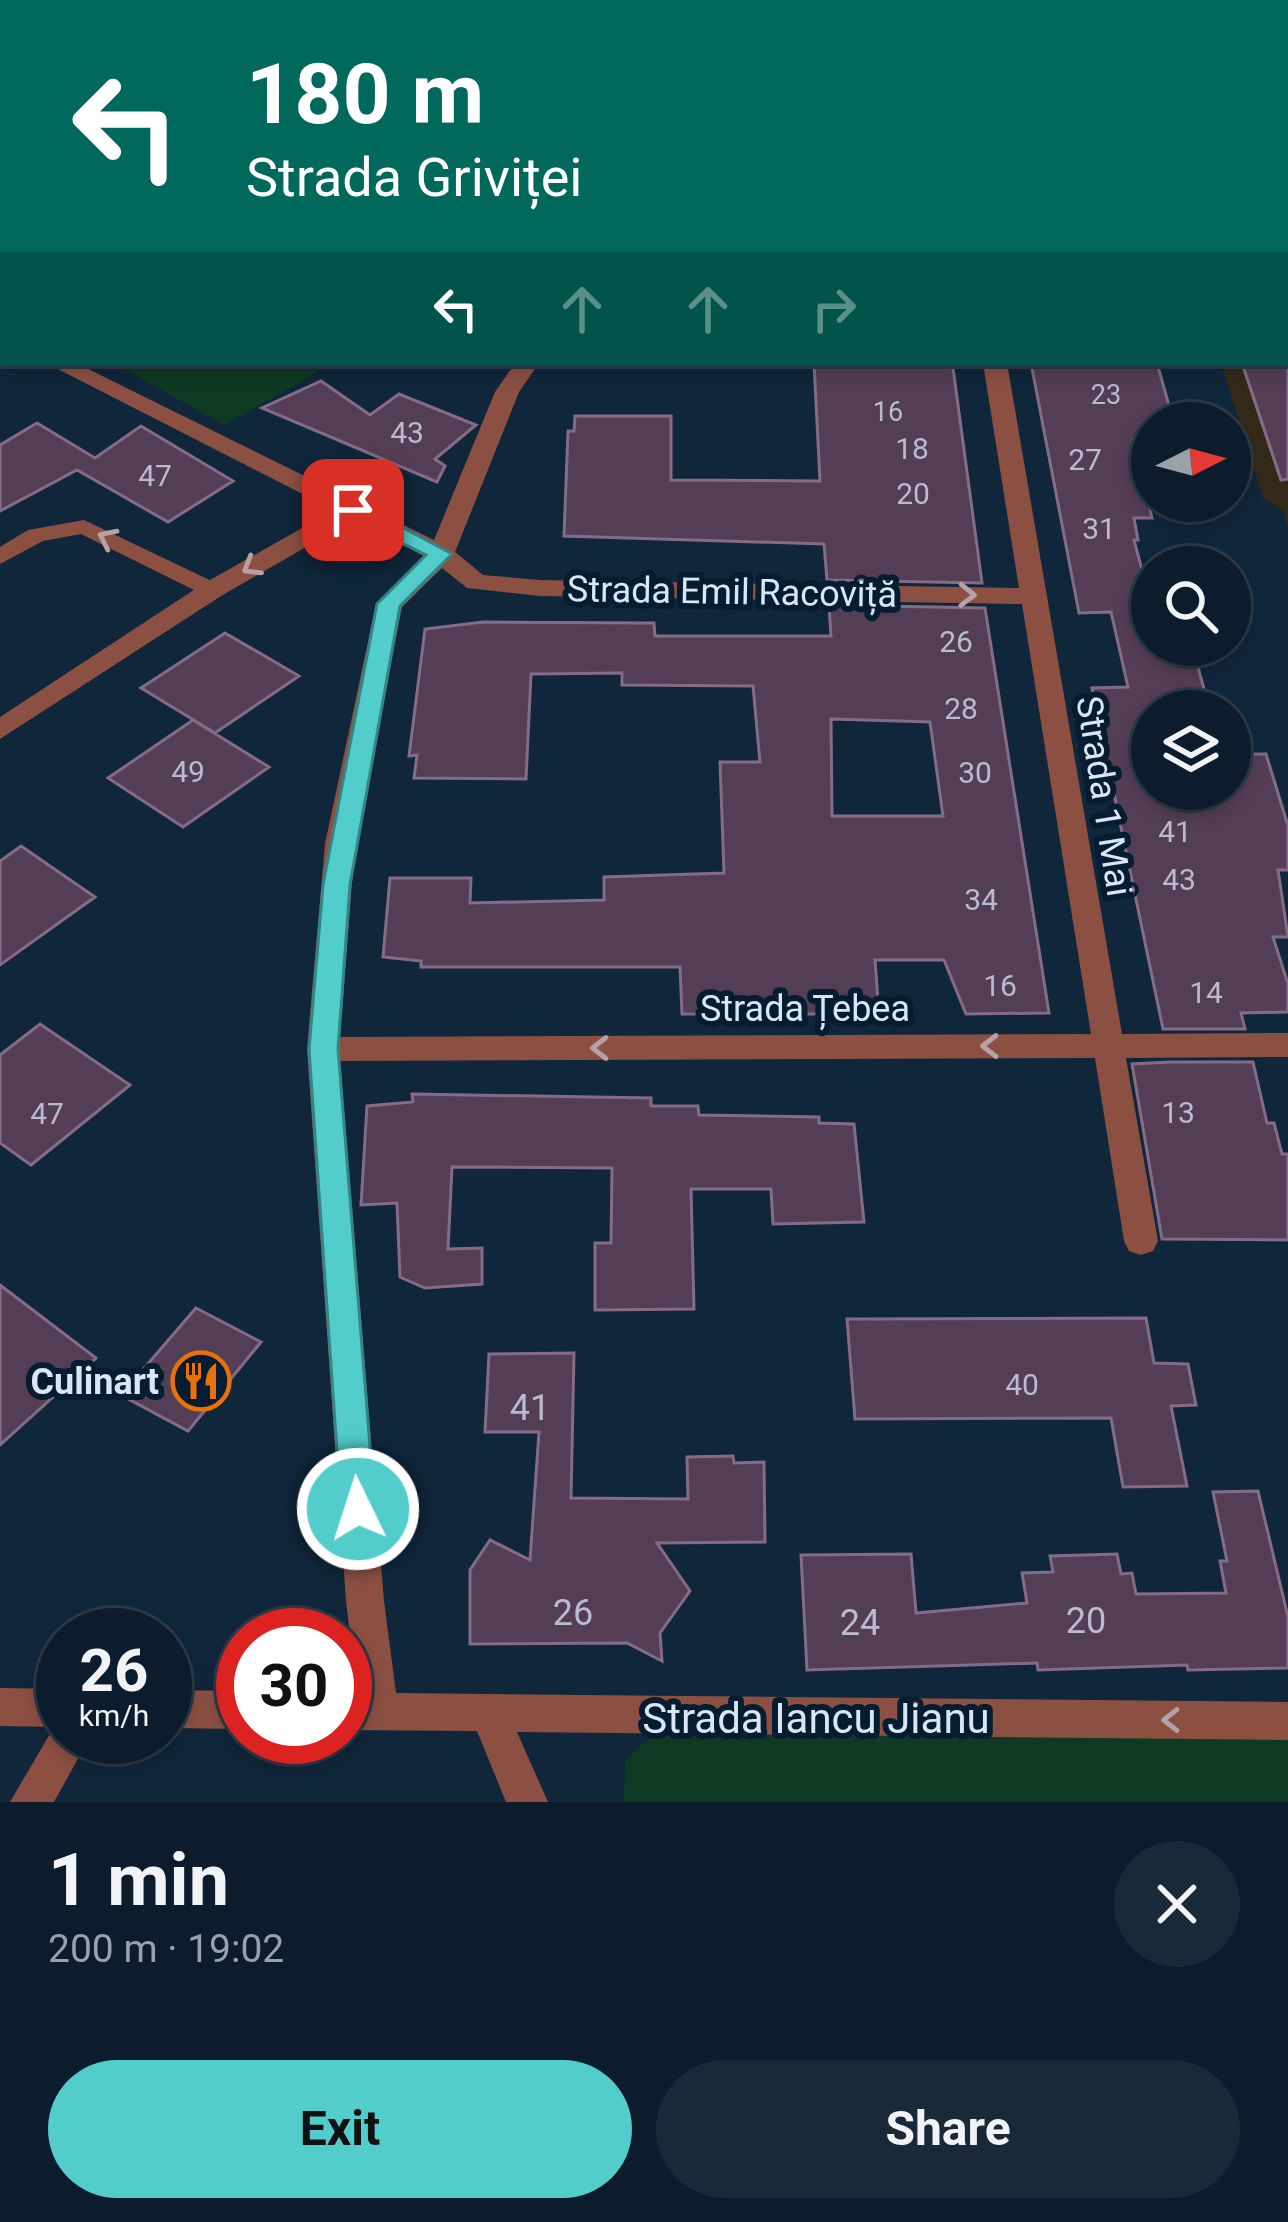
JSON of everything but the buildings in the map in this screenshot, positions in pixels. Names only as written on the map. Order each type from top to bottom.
[{"type":"street","name":"Strada Emil Racoviță","points":[[64,366],[441,554],[476,582],[540,588],[1033,596]]},
{"type":"street","points":[[365,1608],[323,1049],[340,844],[389,604],[441,554],[507,392],[525,366]]},
{"type":"street","name":"Strada 1 Mai","points":[[995,366],[1141,1241]]},
{"type":"street","points":[[0,730],[212,590],[353,510]]},
{"type":"street","name":"Strada Țebea","points":[[323,1049],[1288,1045]]},
{"type":"street","points":[[0,1707],[36,1708]]},
{"type":"street","name":"Strada Iancu Jianu","points":[[372,1712],[1288,1721]]},
{"type":"street","points":[[490,1715],[527,1802]]},
{"type":"street","points":[[31,1802],[54,1764]]},
{"type":"lane","points":[[0,556],[37,535],[83,527],[212,590]]},
{"type":"shaded area","points":[[1222,366],[1288,366],[1288,527],[1283,511],[1263,498],[1251,459],[1251,402],[1233,402]]},
{"type":"green space","points":[[118,366],[316,366],[315,374],[224,425]]},
{"type":"green space","points":[[665,1732],[1288,1737],[1288,1802],[624,1802],[625,1761],[644,1742]]},
{"type":"place","name":"Culinart","points":[[201,1381]]},
{"type":"route","points":[[353,510],[441,554],[389,604],[340,844],[323,1049],[358,1509]]}]
